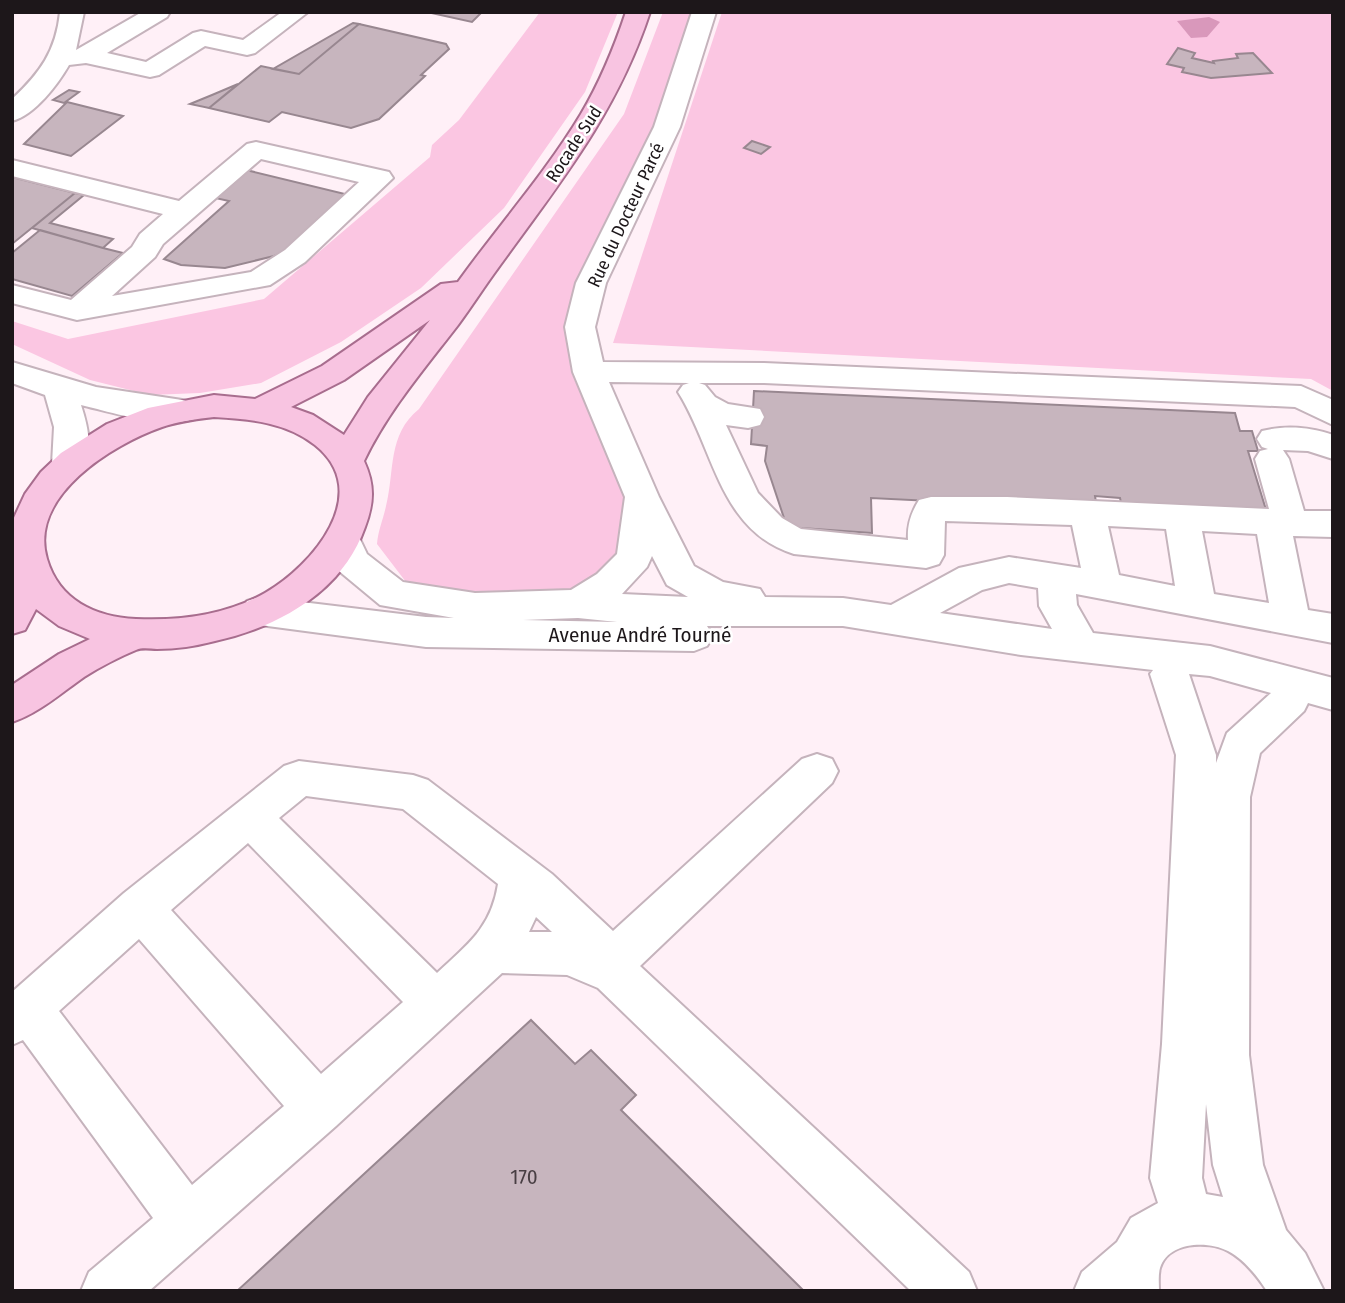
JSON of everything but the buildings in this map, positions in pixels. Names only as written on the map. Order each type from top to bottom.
[{"type":"main road","name":"Rocade Sud","points":[[487,263],[549,185],[590,124],[631,36],[638,12]]},
{"type":"main road","points":[[261,409],[333,373],[424,311],[487,263]]},
{"type":"main road","points":[[347,461],[396,379],[447,318],[487,263]]},
{"type":"main road","points":[[214,406],[261,409],[286,414],[309,424],[333,442],[347,461],[353,477],[355,502],[343,540],[324,566],[307,581],[260,611],[194,632],[134,634],[99,627],[65,612],[44,594],[32,574],[26,548],[31,519],[47,489],[69,464],[94,445],[118,432],[182,411],[214,406]]},
{"type":"main road","points":[[12,620],[32,574]]},
{"type":"main road","points":[[12,706],[73,666],[134,634]]},
{"type":"street","points":[[72,12],[74,58]]},
{"type":"street","points":[[12,113],[74,58],[159,12]]},
{"type":"street","points":[[74,58],[150,71],[201,38],[247,48],[297,12]]},
{"type":"street","name":"Rue du Docteur Parcé","points":[[680,575],[642,496],[589,372],[580,327],[591,283],[667,127],[704,12]]},
{"type":"street","points":[[12,294],[77,311],[260,279],[295,256],[379,178],[256,150],[150,240],[145,251],[77,311]]},
{"type":"street","points":[[12,168],[183,211]]},
{"type":"street","points":[[12,372],[60,390],[140,408],[182,411]]},
{"type":"street","points":[[589,372],[682,372],[1301,397],[1333,414]]},
{"type":"street","points":[[682,372],[700,404],[744,499],[769,527],[794,541],[926,555],[1103,585],[1197,606],[1333,629]]},
{"type":"street","points":[[60,390],[74,443],[69,464]]},
{"type":"street","points":[[700,404],[728,416],[748,417]]},
{"type":"street","points":[[1291,620],[1273,449],[1312,440],[1333,448]]},
{"type":"street","points":[[578,604],[610,584],[634,558],[642,496]]},
{"type":"street","points":[[926,555],[925,527],[931,509],[1007,509],[1333,524]]},
{"type":"street","points":[[1007,509],[1009,570]]},
{"type":"street","points":[[1087,514],[1103,585]]},
{"type":"street","points":[[1182,518],[1197,606]]},
{"type":"street","name":"Avenue André Tourné","points":[[343,540],[352,562],[393,595],[474,607],[578,604],[650,611],[843,612],[1021,640],[1210,660],[1318,698]]},
{"type":"street","points":[[897,619],[972,578],[1009,570]]},
{"type":"street","points":[[426,632],[498,625],[610,625],[650,611],[680,575],[715,595],[843,612]]},
{"type":"street","points":[[1056,577],[1058,606],[1081,647]]},
{"type":"street","name":"Avenue André Tourné","points":[[260,611],[426,632],[631,638],[777,635],[1021,640]]},
{"type":"street","name":"Avenue André Tourné","points":[[1081,647],[1170,674],[1318,698]]},
{"type":"street","points":[[1170,674],[1196,755],[1186,1044],[1176,1178],[1188,1218]]},
{"type":"street","points":[[1265,1246],[1238,1165],[1226,1055],[1229,797],[1241,745],[1318,698]]},
{"type":"street","points":[[614,967],[817,771]]},
{"type":"street","points":[[188,1223],[20,1015],[141,907],[249,816],[299,778],[413,793],[536,888],[614,967],[950,1291]]},
{"type":"street","points":[[249,816],[436,1004]]},
{"type":"street","points":[[108,1291],[319,1109],[493,952],[516,913],[521,878]]},
{"type":"street","points":[[141,907],[319,1109]]},
{"type":"street","points":[[493,952],[569,954],[614,967]]},
{"type":"street","points":[[1123,1281],[1147,1239],[1165,1225],[1188,1218],[1214,1219],[1240,1228],[1265,1246],[1286,1269],[1297,1291]]},
{"type":"shaded area","points":[[540,12],[618,12],[585,92],[504,208],[421,288],[341,342],[261,383],[200,393],[150,395],[90,380],[12,344],[12,321],[68,339],[264,299],[430,157],[432,145],[459,120]]},
{"type":"shaded area","points":[[663,12],[692,12],[654,126],[576,281],[564,327],[572,374],[625,496],[616,553],[596,575],[571,590],[478,592],[406,582],[377,544],[389,493],[394,454],[402,430],[624,114]]},
{"type":"shaded area","points":[[722,12],[1333,12],[1333,391],[1311,379],[613,343]]},
{"type":"shaded area","points":[[1209,17],[1220,22],[1207,37],[1191,38],[1177,21]]}]
